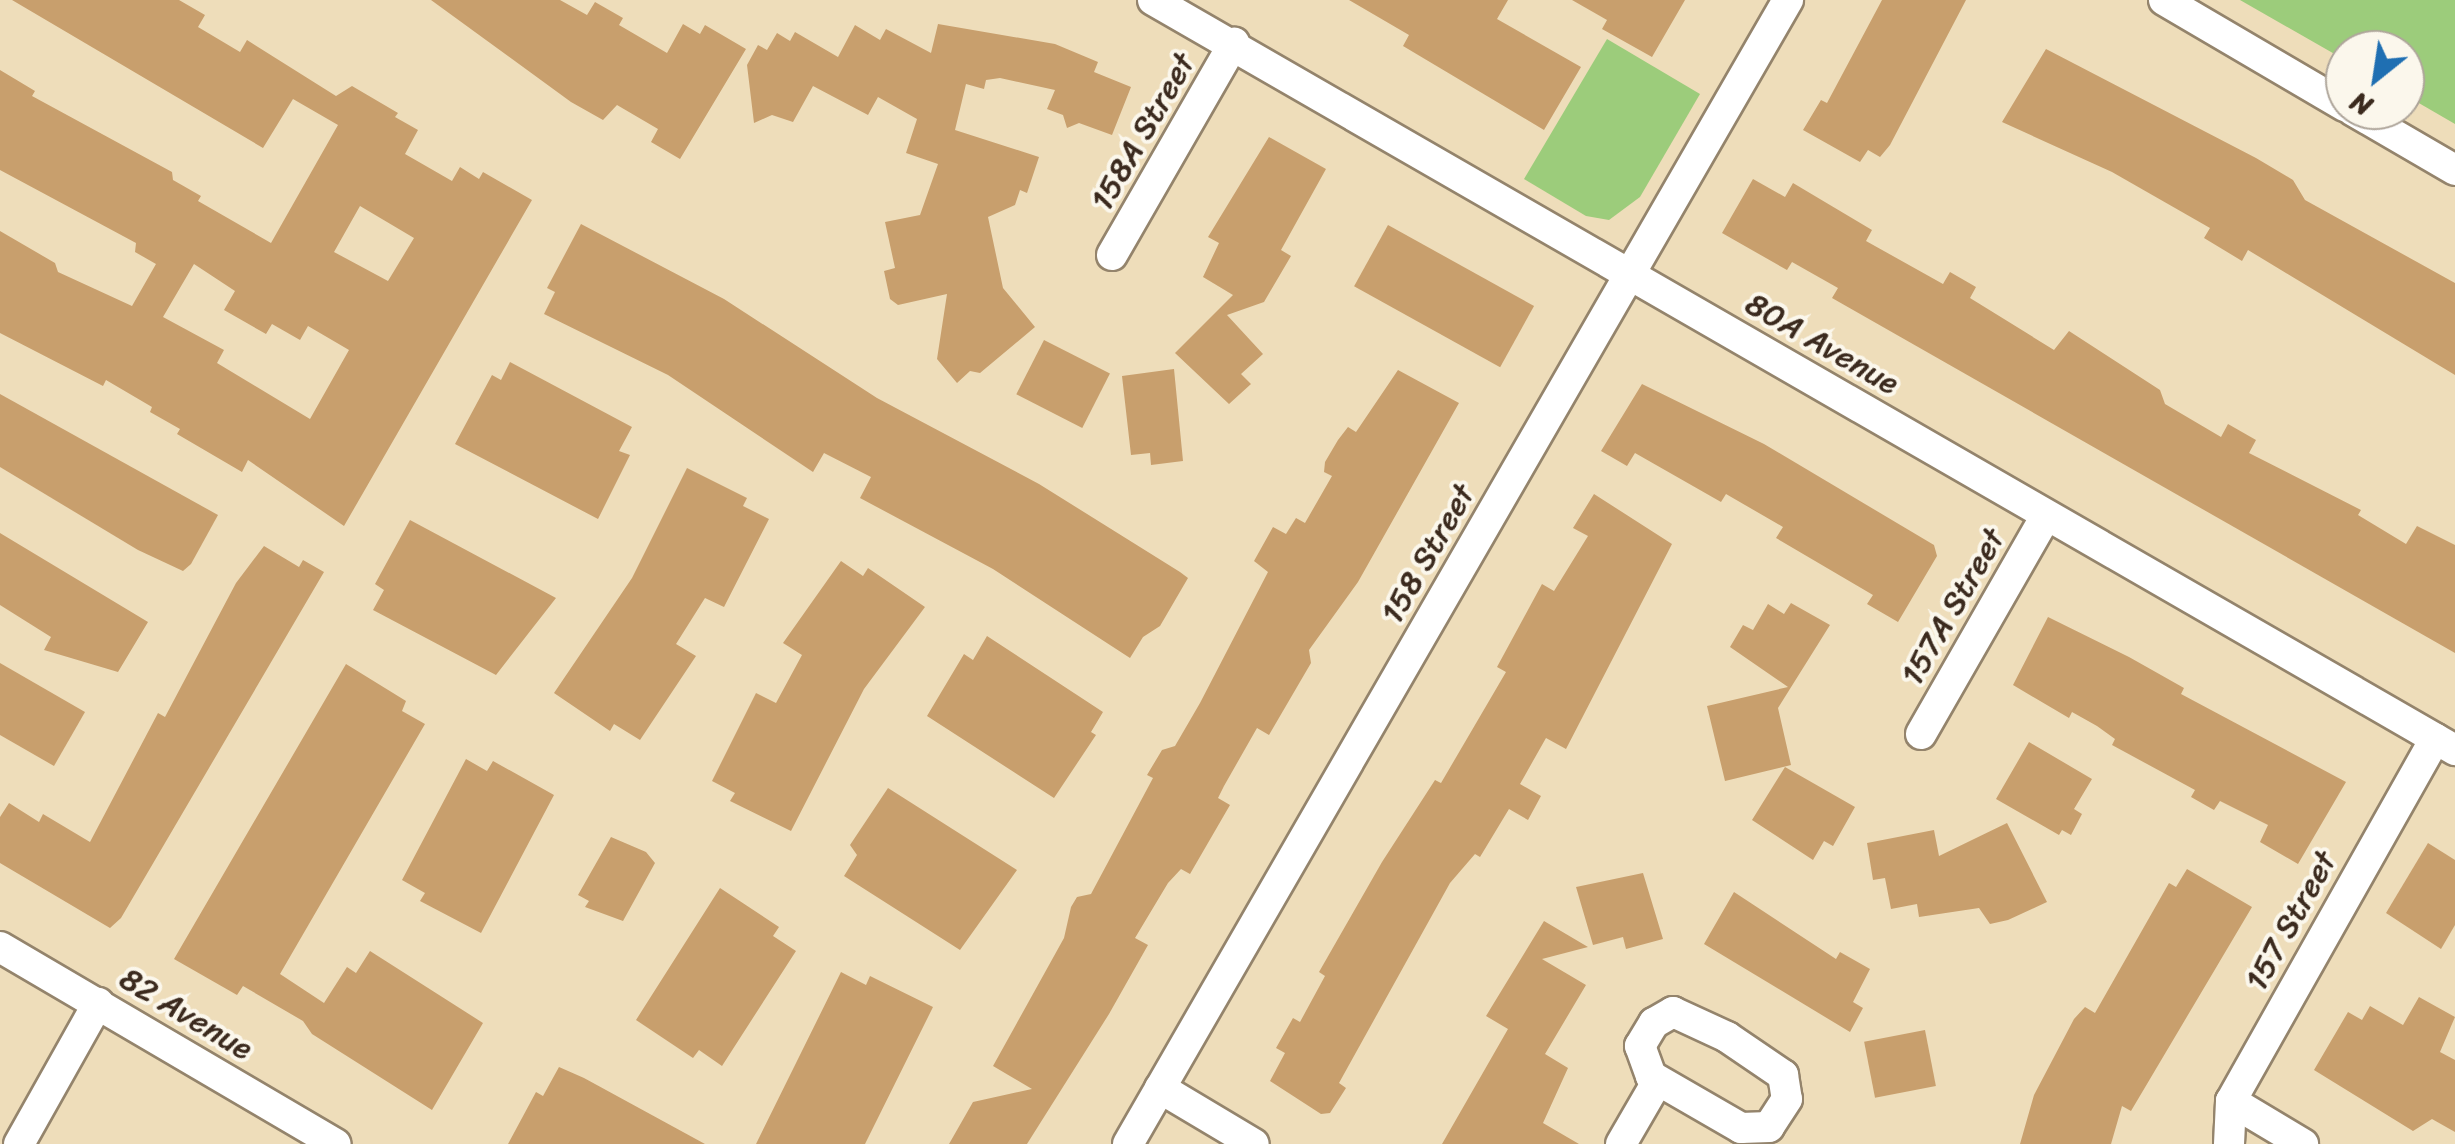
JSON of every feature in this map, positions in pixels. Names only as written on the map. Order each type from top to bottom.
[{"type":"street","name":"80A Avenue","points":[[1153,0],[2445,744]]},
{"type":"street","name":"158 Street","points":[[1128,1144],[1788,0]]},
{"type":"street","points":[[2164,0],[2325,94]]},
{"type":"street","name":"158A Street","points":[[1112,255],[1234,44]]},
{"type":"street","points":[[2386,130],[2455,170]]},
{"type":"street","name":"157A Street","points":[[1922,734],[2046,516]]},
{"type":"street","name":"157 Street","points":[[2229,1144],[2230,1101],[2445,744]]},
{"type":"street","name":"82 Avenue","points":[[0,946],[336,1144]]},
{"type":"street","points":[[19,1144],[98,1002]]},
{"type":"street","points":[[1673,1012],[1773,1067],[1789,1091],[1769,1126],[1756,1131],[1657,1082],[1640,1046],[1654,1023],[1673,1012]]},
{"type":"street","points":[[1621,1144],[1657,1082]]},
{"type":"street","points":[[1160,1088],[1254,1144]]},
{"type":"street","points":[[2230,1101],[2303,1144]]},
{"type":"green space","points":[[2240,0],[2455,0],[2455,124],[2425,107],[2425,30],[2325,30],[2325,49]]},
{"type":"green space","points":[[1607,39],[1700,94],[1640,197],[1609,220],[1586,216],[1524,179]]},
{"type":"building","points":[[12,0],[179,0],[205,15],[198,27],[240,52],[247,40],[336,96],[352,86],[398,113],[395,117],[418,130],[405,154],[452,181],[460,167],[479,179],[483,172],[532,200],[344,526],[248,460],[242,472],[177,434],[180,429],[150,412],[152,407],[106,380],[103,386],[0,333],[0,231],[55,263],[58,272],[132,306],[156,264],[135,252],[136,243],[0,170],[0,70],[35,91],[32,96],[172,172],[173,180],[201,196],[198,201],[271,243],[338,125],[293,99],[263,148]],"holes":[[[360,206],[414,238],[388,281],[334,252]],[[194,264],[235,291],[224,310],[266,334],[272,324],[300,340],[308,326],[349,350],[310,419],[217,363],[224,350],[163,317]]]},
{"type":"building","points":[[431,0],[560,0],[587,15],[595,2],[623,18],[619,25],[667,53],[683,24],[700,34],[705,25],[746,49],[680,159],[651,142],[658,129],[617,105],[603,120],[571,102]]},
{"type":"building","points":[[1349,0],[1508,0],[1497,19],[1581,67],[1544,130],[1403,46],[1409,35]]},
{"type":"building","points":[[1572,0],[1685,0],[1652,57],[1602,29],[1607,20]]},
{"type":"building","points":[[1882,0],[1966,0],[1890,145],[1880,157],[1868,150],[1860,162],[1803,130],[1821,100],[1827,103]]},
{"type":"building","points":[[938,24],[1055,44],[1098,62],[1094,72],[1131,87],[1112,135],[1079,123],[1067,128],[1063,115],[1047,109],[1055,90],[1000,78],[986,80],[984,89],[966,84],[955,130],[1039,157],[1027,193],[1020,190],[1015,205],[988,217],[1003,288],[1035,327],[980,373],[970,371],[957,383],[937,359],[947,294],[898,305],[890,299],[884,271],[895,268],[885,222],[920,215],[938,164],[906,153],[917,119],[878,97],[868,115],[813,86],[793,122],[772,115],[754,123],[747,65],[758,45],[767,50],[777,33],[790,41],[795,32],[838,57],[855,25],[880,40],[886,29],[931,53]]},
{"type":"building","points":[[2046,49],[2256,158],[2293,180],[2305,200],[2455,283],[2455,375],[2248,250],[2242,261],[2204,238],[2210,228],[2112,172],[2002,122]]},
{"type":"building","points":[[1269,137],[1326,169],[1281,250],[1291,256],[1264,302],[1227,315],[1263,354],[1241,374],[1251,384],[1229,404],[1175,353],[1233,295],[1203,277],[1219,243],[1208,237]]},
{"type":"building","points":[[1753,179],[1785,197],[1793,183],[1872,230],[1866,241],[1943,284],[1950,272],[1976,287],[1970,298],[2054,350],[2069,331],[2160,390],[2165,404],[2221,437],[2228,424],[2256,440],[2249,453],[2361,510],[2358,515],[2406,544],[2417,526],[2455,545],[2455,653],[1832,298],[1838,288],[1792,262],[1787,270],[1722,233]]},
{"type":"building","points":[[581,224],[724,299],[877,398],[1039,484],[1180,572],[1188,578],[1160,626],[1143,637],[1130,658],[993,569],[860,498],[871,477],[824,453],[813,472],[668,375],[544,314],[555,292],[547,288]]},
{"type":"building","points":[[1388,225],[1534,306],[1500,367],[1354,286]]},
{"type":"building","points":[[1044,340],[1110,374],[1082,428],[1016,394]]},
{"type":"building","points":[[510,362],[632,427],[619,451],[630,455],[598,519],[455,444],[492,375],[501,380]]},
{"type":"building","points":[[1174,369],[1183,461],[1151,465],[1150,453],[1131,455],[1122,376]]},
{"type":"building","points":[[1398,370],[1459,403],[1358,582],[1309,650],[1311,663],[1269,735],[1257,728],[1218,798],[1230,805],[1190,874],[1181,869],[1168,883],[1135,938],[1148,945],[1109,1014],[1027,1144],[949,1144],[973,1102],[1032,1089],[993,1066],[1064,938],[1071,907],[1077,897],[1091,894],[1153,778],[1147,775],[1162,750],[1175,746],[1200,703],[1268,572],[1254,561],[1273,527],[1286,534],[1296,518],[1305,523],[1332,476],[1324,472],[1325,462],[1338,440],[1348,427],[1356,432]]},
{"type":"building","points":[[1642,384],[1764,444],[1934,545],[1937,556],[1898,622],[1867,604],[1873,595],[1776,538],[1783,527],[1726,494],[1721,502],[1635,453],[1627,466],[1601,451]]},
{"type":"building","points":[[0,394],[218,515],[191,564],[183,571],[138,550],[0,467]]},
{"type":"building","points":[[687,468],[747,498],[743,506],[769,519],[724,607],[705,598],[676,644],[696,656],[640,740],[614,724],[610,731],[554,693],[632,578]]},
{"type":"building","points":[[1594,494],[1672,544],[1566,749],[1546,738],[1520,784],[1541,796],[1528,820],[1509,809],[1480,857],[1475,854],[1450,883],[1339,1083],[1346,1088],[1330,1113],[1321,1114],[1270,1081],[1285,1053],[1276,1048],[1293,1018],[1300,1022],[1325,976],[1319,972],[1382,862],[1435,780],[1441,783],[1506,672],[1497,667],[1542,584],[1554,591],[1588,536],[1573,528]]},
{"type":"building","points":[[410,520],[556,598],[496,675],[373,610],[384,590],[375,584]]},
{"type":"building","points":[[0,533],[148,622],[118,672],[44,650],[51,637],[0,605]]},
{"type":"building","points":[[264,546],[299,567],[303,560],[324,572],[121,918],[110,928],[0,863],[0,817],[9,803],[39,822],[43,814],[90,842],[158,713],[165,717],[236,583]]},
{"type":"building","points":[[841,561],[863,576],[868,568],[925,607],[864,689],[791,831],[730,801],[735,793],[712,781],[756,693],[776,703],[802,655],[783,643]]},
{"type":"building","points":[[1791,603],[1830,625],[1778,708],[1791,765],[1725,781],[1707,706],[1788,687],[1730,647],[1743,625],[1753,630],[1768,604],[1784,614]]},
{"type":"building","points":[[2048,617],[2129,657],[2184,688],[2181,694],[2346,782],[2298,864],[2260,842],[2268,825],[2220,801],[2214,810],[2191,797],[2195,790],[2112,745],[2115,739],[2097,726],[2072,712],[2069,718],[2013,685]]},
{"type":"building","points":[[987,636],[1103,712],[1091,732],[1096,735],[1054,798],[927,716],[964,654],[973,660]]},
{"type":"building","points":[[0,663],[85,712],[54,766],[0,735]]},
{"type":"building","points":[[346,664],[406,701],[402,711],[425,724],[280,974],[324,1003],[347,967],[356,973],[370,951],[483,1023],[432,1110],[312,1034],[303,1021],[243,986],[237,995],[174,959]]},
{"type":"building","points":[[2029,742],[2092,779],[2074,809],[2082,814],[2071,835],[2062,830],[2059,835],[1996,799]]},
{"type":"building","points":[[466,759],[487,771],[493,761],[554,795],[481,933],[420,901],[425,893],[402,880]]},
{"type":"building","points":[[1785,767],[1855,807],[1833,846],[1824,841],[1813,860],[1752,820]]},
{"type":"building","points":[[888,788],[1017,870],[960,950],[844,876],[857,855],[850,845]]},
{"type":"building","points":[[2007,823],[2047,902],[2008,920],[1990,924],[1979,908],[1919,917],[1917,904],[1891,909],[1885,878],[1873,880],[1867,843],[1934,830],[1939,856]]},
{"type":"building","points":[[611,837],[646,852],[655,863],[623,921],[585,907],[589,901],[578,895]]},
{"type":"building","points":[[2428,843],[2455,860],[2455,925],[2441,949],[2386,913]]},
{"type":"building","points":[[2187,869],[2252,907],[2131,1111],[2122,1106],[2111,1144],[2020,1144],[2034,1095],[2074,1019],[2085,1007],[2095,1013],[2169,883],[2176,887]]},
{"type":"building","points":[[1643,873],[1663,939],[1626,949],[1623,937],[1593,945],[1576,887]]},
{"type":"building","points":[[720,888],[779,927],[773,936],[796,951],[722,1066],[699,1050],[693,1058],[636,1020]]},
{"type":"building","points":[[1734,892],[1836,959],[1840,952],[1870,969],[1853,1002],[1863,1008],[1850,1032],[1704,944]]},
{"type":"building","points":[[1544,921],[1588,947],[1542,959],[1586,985],[1545,1054],[1568,1068],[1543,1123],[1579,1144],[1442,1144],[1508,1029],[1486,1016]]},
{"type":"building","points":[[841,972],[866,985],[870,976],[933,1007],[865,1144],[756,1144]]},
{"type":"building","points":[[2419,997],[2455,1017],[2440,1052],[2455,1060],[2455,1132],[2432,1119],[2413,1131],[2314,1070],[2348,1012],[2362,1020],[2370,1006],[2403,1025]]},
{"type":"building","points":[[1925,1030],[1936,1086],[1875,1098],[1864,1042]]},
{"type":"building","points":[[559,1067],[705,1144],[508,1144],[536,1092],[543,1096]]}]
